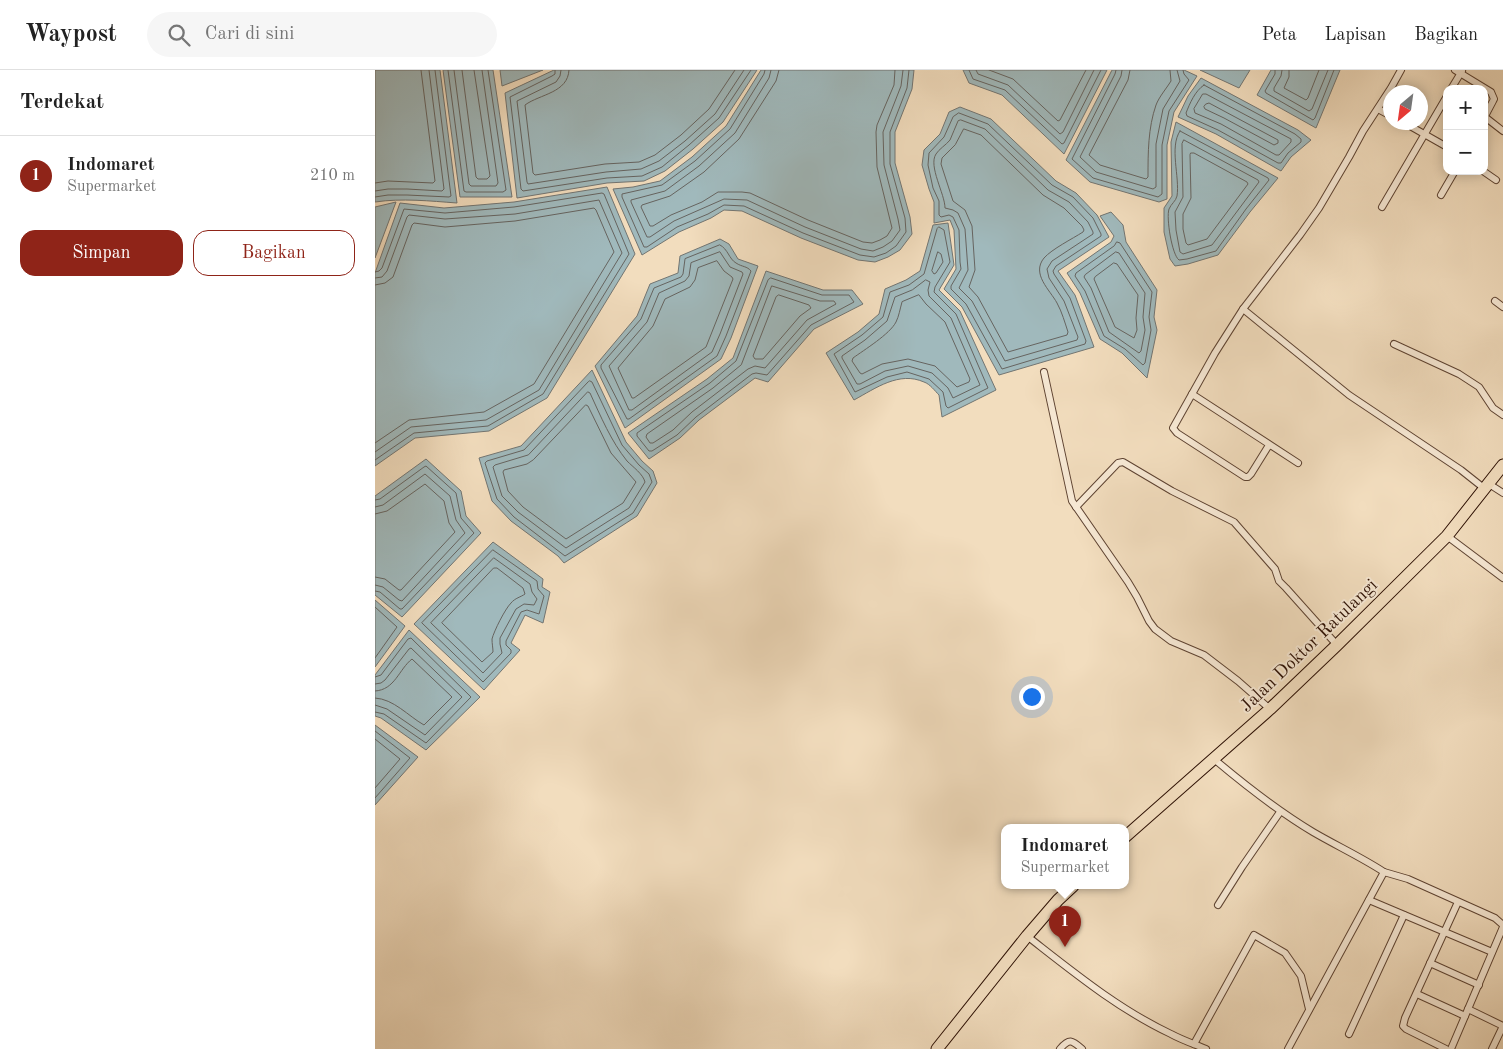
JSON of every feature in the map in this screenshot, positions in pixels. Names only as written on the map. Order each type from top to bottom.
[{"type":"highway","name":"Jalan Doktor Ratulangi","points":[[1129,833],[1214,759],[1337,645],[1447,536],[1503,465]]},
{"type":"highway","points":[[937,1049],[1027,936],[1070,889]]},
{"type":"street","points":[[1269,445],[1248,477],[1241,476],[1174,430],[1174,426],[1219,345],[1243,308],[1301,235],[1401,70]]},
{"type":"street","points":[[1453,85],[1459,71],[1480,85]]},
{"type":"street","points":[[1488,90],[1494,98],[1488,112]]},
{"type":"street","points":[[1382,208],[1443,103]]},
{"type":"street","points":[[1378,109],[1383,112]]},
{"type":"street","points":[[1488,120],[1503,131]]},
{"type":"street","points":[[1417,130],[1443,145]]},
{"type":"street","points":[[1488,174],[1496,180]]},
{"type":"street","points":[[1441,195],[1453,175]]},
{"type":"street","points":[[1495,301],[1503,307]]},
{"type":"street","points":[[1243,308],[1349,395],[1461,470],[1487,486],[1503,493]]},
{"type":"street","points":[[1394,344],[1459,374],[1479,387],[1493,408],[1503,415]]},
{"type":"street","points":[[1044,372],[1072,501],[1137,597],[1149,621],[1155,629],[1171,641],[1204,656],[1238,681],[1269,709]]},
{"type":"street","points":[[1192,394],[1298,463]]},
{"type":"street","points":[[1076,507],[1118,463],[1123,462],[1234,522],[1275,569],[1279,581],[1337,645]]},
{"type":"street","points":[[1447,536],[1503,578]]},
{"type":"street","points":[[1214,759],[1280,812],[1313,832],[1384,872],[1408,879],[1495,918],[1503,926],[1451,1049]]},
{"type":"street","points":[[1218,905],[1280,812]]},
{"type":"street","points":[[1288,1049],[1384,872]]},
{"type":"street","points":[[1369,900],[1492,952]]},
{"type":"street","points":[[1446,1049],[1403,1026],[1458,902]]},
{"type":"street","points":[[1349,1034],[1404,915]]},
{"type":"street","points":[[1194,1044],[1254,935],[1285,953],[1301,976],[1309,1009]]},
{"type":"street","points":[[1027,936],[1134,1014],[1170,1034],[1206,1049]]},
{"type":"street","points":[[1430,963],[1479,985]]},
{"type":"street","points":[[1417,994],[1503,1026],[1492,1049]]},
{"type":"street","points":[[1060,1049],[1066,1042],[1070,1041],[1082,1049]]},
{"type":"water","points":[[375,70],[440,70],[457,203],[406,200],[375,202]]},
{"type":"water","points":[[443,70],[493,70],[512,197],[460,197]]},
{"type":"water","points":[[500,70],[543,70],[502,86]]},
{"type":"water","points":[[554,70],[757,70],[723,122],[665,171],[644,181],[607,183],[517,198],[505,93]]},
{"type":"water","points":[[761,70],[914,70],[912,89],[895,132],[895,163],[910,217],[912,234],[900,250],[875,262],[858,260],[801,238],[742,211],[724,210],[679,232],[642,255],[613,189],[660,181],[692,157],[726,126]]},
{"type":"water","points":[[963,70],[1107,70],[1064,154],[1002,95],[969,83]]},
{"type":"water","points":[[1112,70],[1184,70],[1197,76],[1174,112],[1167,145],[1167,199],[1159,202],[1090,182],[1066,160]]},
{"type":"water","points":[[1200,70],[1250,70],[1239,88]]},
{"type":"water","points":[[1271,70],[1340,70],[1316,128],[1257,95]]},
{"type":"water","points":[[1201,78],[1298,130],[1311,140],[1291,157],[1281,171],[1216,134],[1178,117],[1188,96]]},
{"type":"water","points":[[960,107],[991,119],[1056,181],[1076,193],[1097,215],[1109,237],[1058,271],[1075,295],[1094,347],[999,375],[962,307],[944,289],[956,269],[954,230],[950,220],[934,223],[934,202],[922,165],[924,150],[940,134],[949,112]]},
{"type":"water","points":[[1176,122],[1278,178],[1218,255],[1175,266],[1170,259],[1164,232],[1164,208],[1172,196],[1171,142]]},
{"type":"water","points":[[607,187],[635,254],[547,398],[489,431],[415,438],[375,466],[375,273],[400,203],[444,208],[514,202]]},
{"type":"water","points":[[396,202],[375,258],[375,207]]},
{"type":"water","points":[[1111,212],[1123,225],[1126,242],[1157,290],[1154,317],[1157,330],[1147,378],[1122,353],[1100,339],[1080,293],[1067,273],[1111,242],[1114,236],[1100,216]]},
{"type":"water","points":[[948,223],[954,265],[939,290],[960,311],[996,390],[942,417],[939,395],[928,384],[915,379],[906,378],[888,382],[854,400],[826,353],[858,332],[879,314],[885,289],[906,280],[920,271],[933,225]]},
{"type":"water","points":[[720,239],[729,244],[738,259],[758,266],[731,338],[721,359],[625,428],[595,366],[637,316],[650,284],[678,273],[680,256]]},
{"type":"water","points":[[766,271],[823,290],[852,290],[863,304],[814,329],[768,382],[755,378],[699,420],[680,438],[649,459],[628,433],[707,379],[733,358]]},
{"type":"water","points":[[592,370],[626,442],[653,471],[657,483],[637,516],[564,563],[558,556],[511,521],[492,501],[479,458],[521,446]]},
{"type":"water","points":[[426,459],[461,491],[466,516],[481,533],[402,617],[375,595],[375,496]]},
{"type":"water","points":[[493,542],[543,579],[542,587],[550,592],[543,623],[525,615],[511,643],[520,650],[484,690],[414,624]]},
{"type":"water","points":[[375,600],[405,626],[375,667]]},
{"type":"water","points":[[409,630],[480,697],[426,750],[381,718],[375,716],[375,675]]},
{"type":"water","points":[[375,725],[418,757],[375,805]]},
{"type":"place","name":"Indomaret","points":[[1065,947]]}]
